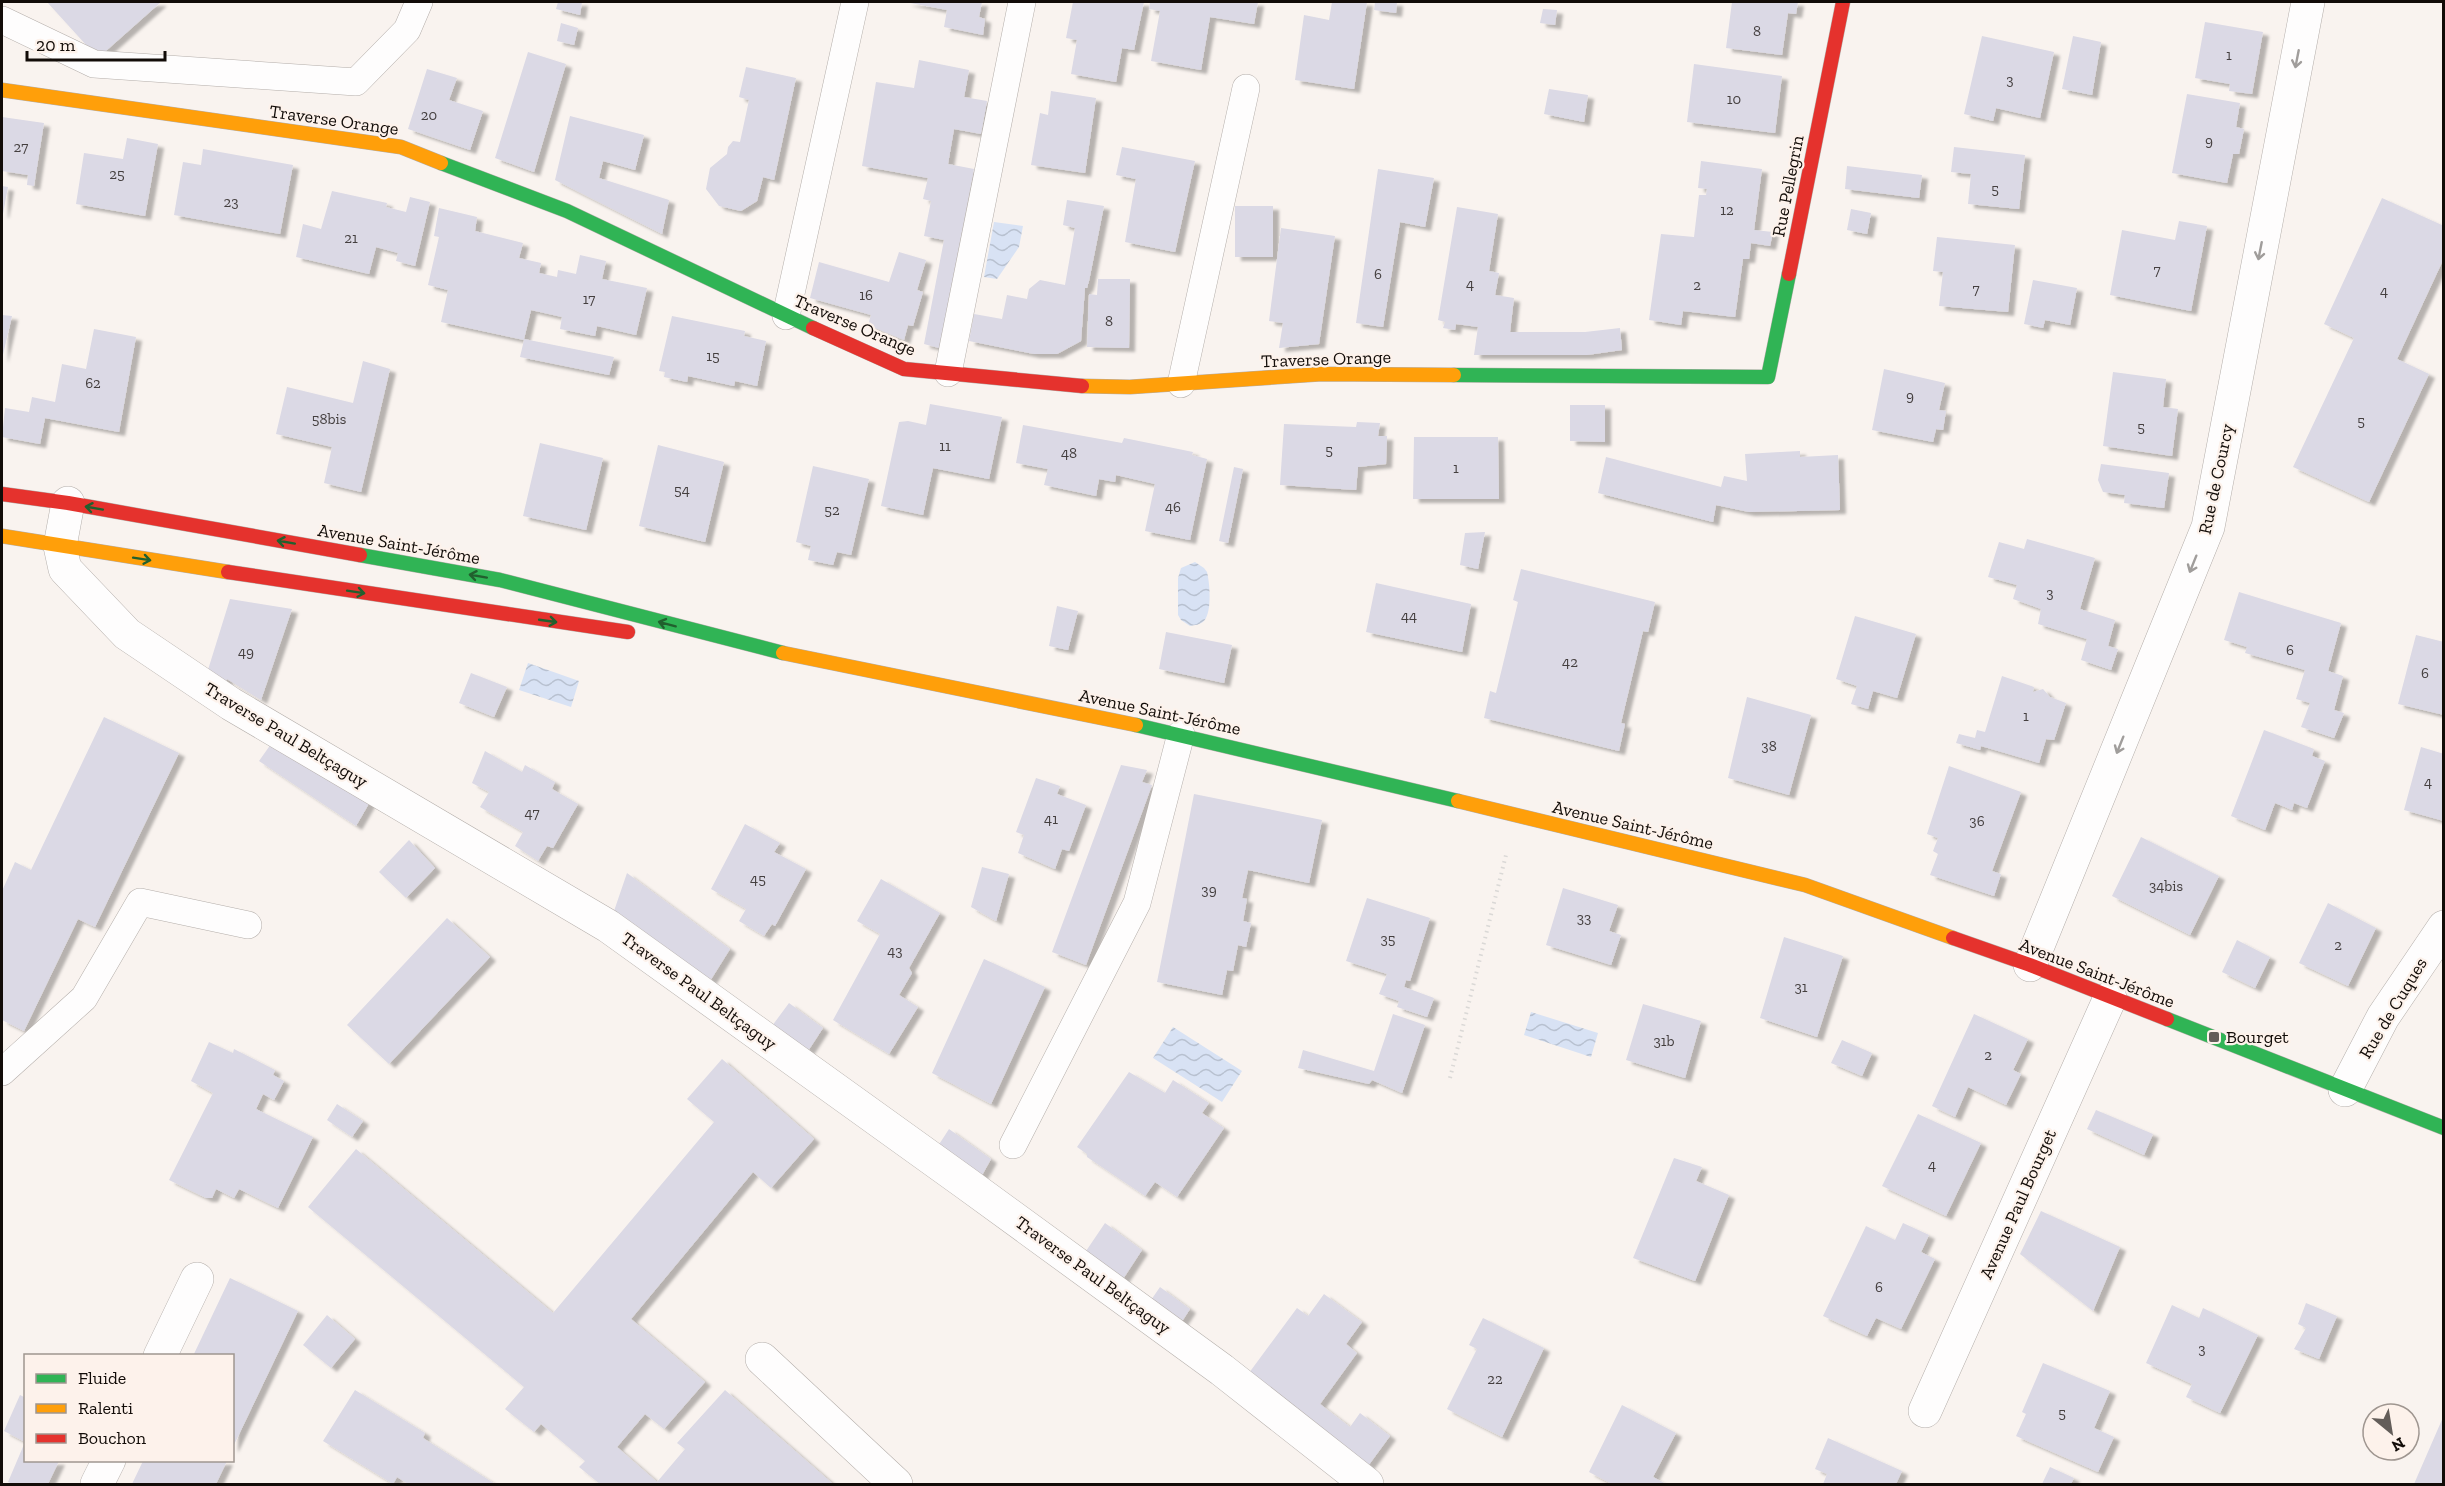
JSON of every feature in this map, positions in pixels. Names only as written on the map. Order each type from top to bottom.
[{"type":"street","name":"Rue Pellegrin","points":[[1768,377],[1844,2]]},
{"type":"street","name":"Rue de Courcy","points":[[2030,965],[2208,527],[2308,2]]},
{"type":"street","name":"Traverse Orange","points":[[2,90],[401,147],[567,211],[786,316],[904,369],[1080,386],[1130,387],[1322,374],[1768,377]]},
{"type":"street","name":"Avenue Saint-Jérôme","points":[[2,494],[68,503],[500,580],[785,654],[1181,734],[1805,885],[2030,965],[2444,1128]]},
{"type":"street","name":"Traverse Paul Beltçaguy","points":[[68,503],[60,546],[65,569],[127,634],[231,704],[608,926],[1204,1357],[1367,1485]]},
{"type":"street","points":[[2,536],[644,634]]},
{"type":"street","name":"Avenue Saint-Jérôme","points":[[668,638],[785,654]]},
{"type":"street","name":"Rue de Cuques","points":[[2345,1090],[2383,1017],[2444,927]]},
{"type":"street","name":"Avenue Paul Bourget","points":[[1925,1411],[2110,998]]},
{"type":"street","points":[[161,1354],[197,1280]]},
{"type":"street","points":[[762,1359],[896,1485]]},
{"type":"street","points":[[97,1485],[108,1462]]},
{"type":"lane","points":[[2,20],[94,64],[356,82],[407,30],[419,2]]},
{"type":"lane","points":[[786,316],[855,2]]},
{"type":"lane","points":[[948,373],[1022,2]]},
{"type":"lane","points":[[1181,384],[1246,88]]},
{"type":"lane","points":[[1013,1145],[1137,903],[1181,734]]},
{"type":"lane","points":[[2,1072],[84,998],[140,902],[248,925]]},
{"type":"path","points":[[1450,1078],[1515,816]]},
{"type":"water","points":[[994,222],[1023,226],[1019,247],[997,279],[984,277]]},
{"type":"water","points":[[1195,562],[1207,572],[1209,605],[1204,621],[1190,626],[1178,615],[1178,578],[1181,568]]},
{"type":"water","points":[[528,663],[579,681],[571,707],[519,690]]},
{"type":"water","points":[[1531,1012],[1598,1033],[1591,1057],[1524,1035]]},
{"type":"water","points":[[1173,1027],[1242,1071],[1222,1102],[1153,1058]]},
{"type":"building","points":[[47,2],[161,2],[98,58]]},
{"type":"building","points":[[558,2],[582,2],[580,15],[556,9]]},
{"type":"building","points":[[905,2],[982,2],[979,17],[985,19],[983,35],[944,27],[947,10]]},
{"type":"building","points":[[1073,2],[1144,2],[1134,50],[1122,48],[1116,82],[1071,74],[1077,40],[1066,38]]},
{"type":"building","points":[[1150,2],[1258,2],[1254,24],[1210,17],[1201,70],[1151,61],[1160,11],[1149,9]]},
{"type":"building","points":[[1332,2],[1367,2],[1354,89],[1295,80],[1304,15],[1329,20]]},
{"type":"building","points":[[1375,2],[1397,2],[1396,13],[1374,10]]},
{"type":"building","points":[[1732,2],[1798,2],[1796,14],[1788,13],[1782,55],[1726,48]]},
{"type":"building","points":[[1543,9],[1557,10],[1555,25],[1540,23]]},
{"type":"building","points":[[2205,22],[2263,32],[2252,94],[2229,91],[2230,84],[2195,78]]},
{"type":"building","points":[[561,23],[578,28],[574,45],[557,41]]},
{"type":"building","points":[[1982,36],[2054,52],[2040,118],[1996,108],[1993,121],[1964,114]]},
{"type":"building","points":[[2073,36],[2101,42],[2092,95],[2062,89]]},
{"type":"building","points":[[528,52],[566,64],[534,172],[495,158]]},
{"type":"building","points":[[919,60],[969,70],[964,97],[987,101],[981,134],[954,129],[948,164],[974,169],[939,348],[924,344],[944,240],[924,236],[931,201],[923,199],[928,178],[862,166],[876,82],[914,88]]},
{"type":"building","points":[[1694,64],[1782,76],[1775,133],[1687,122]]},
{"type":"building","points":[[746,67],[796,78],[774,180],[763,177],[757,201],[741,211],[719,206],[706,189],[710,168],[727,154],[728,147],[733,141],[740,142],[749,100],[739,97]]},
{"type":"building","points":[[427,69],[457,78],[449,100],[483,111],[470,150],[408,129]]},
{"type":"building","points":[[1549,89],[1588,95],[1584,122],[1544,114]]},
{"type":"building","points":[[1051,91],[1096,98],[1085,173],[1031,165],[1040,113],[1048,115]]},
{"type":"building","points":[[2187,94],[2240,103],[2236,127],[2244,129],[2239,154],[2233,154],[2227,183],[2172,173]]},
{"type":"building","points":[[570,116],[644,135],[635,170],[603,161],[599,178],[669,200],[662,234],[555,180]]},
{"type":"building","points":[[2,117],[44,123],[34,186],[27,185],[28,175],[2,171]]},
{"type":"building","points":[[127,138],[158,144],[145,216],[76,204],[84,153],[123,159]]},
{"type":"building","points":[[1122,147],[1195,161],[1175,252],[1125,242],[1136,179],[1116,175]]},
{"type":"building","points":[[1954,147],[2025,155],[2019,209],[1968,204],[1971,174],[1951,172]]},
{"type":"building","points":[[203,149],[293,165],[280,234],[174,215],[183,162],[201,165]]},
{"type":"building","points":[[1701,161],[1762,169],[1754,230],[1773,232],[1770,246],[1751,243],[1749,259],[1743,259],[1735,317],[1683,311],[1681,325],[1649,320],[1661,234],[1694,237],[1699,195],[1706,195],[1707,189],[1698,188]]},
{"type":"building","points":[[1847,166],[1922,175],[1919,198],[1845,189]]},
{"type":"building","points":[[1378,169],[1434,178],[1425,227],[1400,222],[1383,327],[1356,323]]},
{"type":"building","points":[[2,186],[8,187],[3,214],[2,214]]},
{"type":"building","points":[[332,191],[387,203],[386,207],[406,212],[410,197],[430,202],[415,266],[396,261],[398,253],[376,247],[369,274],[296,257],[303,224],[321,229]]},
{"type":"building","points":[[2382,198],[2444,226],[2444,258],[2397,359],[2429,374],[2369,502],[2293,467],[2354,338],[2324,324]]},
{"type":"building","points":[[1067,200],[1104,206],[1089,281],[1085,288],[1081,341],[1057,354],[1034,354],[969,341],[974,314],[1002,319],[1007,295],[1027,299],[1029,289],[1040,280],[1065,285],[1075,228],[1063,225]]},
{"type":"building","points":[[1235,206],[1273,206],[1273,257],[1235,257]]},
{"type":"building","points":[[1457,207],[1498,214],[1489,271],[1499,273],[1495,295],[1514,298],[1510,332],[1585,332],[1620,328],[1622,350],[1587,355],[1474,355],[1478,327],[1456,324],[1455,330],[1443,328],[1445,322],[1438,320]]},
{"type":"building","points":[[439,208],[477,217],[475,231],[523,243],[519,258],[541,263],[539,273],[557,277],[558,270],[576,274],[580,255],[606,261],[602,279],[647,288],[636,335],[597,326],[595,336],[560,329],[562,317],[531,310],[524,339],[614,357],[609,375],[520,357],[524,340],[441,322],[448,290],[428,285],[439,237],[434,236]]},
{"type":"building","points":[[1851,209],[1871,213],[1867,234],[1847,230]]},
{"type":"building","points":[[2179,221],[2207,226],[2191,311],[2110,295],[2122,230],[2175,240]]},
{"type":"building","points":[[1281,228],[1335,236],[1319,344],[1279,348],[1283,323],[1269,321]]},
{"type":"building","points":[[1937,237],[2015,245],[2008,312],[1939,306],[1943,272],[1933,271]]},
{"type":"building","points":[[899,252],[926,260],[917,290],[923,292],[913,326],[908,325],[904,340],[868,325],[871,315],[810,298],[819,262],[889,282]]},
{"type":"building","points":[[1098,279],[1130,279],[1129,348],[1087,347],[1089,294],[1097,295]]},
{"type":"building","points":[[2033,280],[2077,288],[2070,325],[2045,320],[2043,328],[2024,324]]},
{"type":"building","points":[[2,315],[12,316],[2,359]]},
{"type":"building","points":[[672,316],[745,331],[744,336],[766,341],[757,386],[735,381],[734,386],[688,376],[687,382],[664,377],[665,372],[659,371]]},
{"type":"building","points":[[94,329],[136,337],[119,432],[45,418],[40,444],[2,437],[5,408],[29,412],[32,397],[55,402],[62,364],[86,369]]},
{"type":"building","points":[[363,361],[390,369],[361,492],[324,483],[332,447],[276,434],[287,387],[353,403]]},
{"type":"building","points":[[1884,369],[1945,383],[1939,410],[1946,411],[1943,430],[1936,429],[1933,442],[1872,430]]},
{"type":"building","points":[[2113,372],[2166,379],[2163,407],[2178,409],[2172,456],[2103,446]]},
{"type":"building","points":[[930,404],[1002,417],[989,479],[933,468],[923,515],[881,506],[899,422],[908,421],[926,425]]},
{"type":"building","points":[[1570,405],[1605,405],[1605,442],[1570,441]]},
{"type":"building","points":[[1357,422],[1380,423],[1378,436],[1387,436],[1386,464],[1358,467],[1356,490],[1280,485],[1284,424],[1356,427]]},
{"type":"building","points":[[1023,425],[1122,443],[1124,438],[1193,452],[1192,455],[1207,459],[1190,540],[1145,531],[1155,484],[1116,475],[1115,482],[1099,479],[1096,496],[1044,485],[1048,469],[1016,463]]},
{"type":"building","points":[[1414,437],[1498,437],[1499,499],[1413,499]]},
{"type":"building","points":[[540,443],[603,458],[586,530],[523,516]]},
{"type":"building","points":[[658,445],[724,462],[705,542],[639,526]]},
{"type":"building","points":[[1800,451],[1800,457],[1838,455],[1840,510],[1749,512],[1716,505],[1713,522],[1598,493],[1606,457],[1721,487],[1724,476],[1747,481],[1745,454]]},
{"type":"building","points":[[2101,464],[2169,473],[2164,508],[2124,503],[2125,495],[2103,492],[2098,480]]},
{"type":"building","points":[[813,466],[869,479],[851,555],[837,552],[833,565],[808,560],[811,546],[796,542]]},
{"type":"building","points":[[1234,467],[1243,469],[1228,543],[1219,541]]},
{"type":"building","points":[[1485,532],[1478,569],[1460,565],[1465,533]]},
{"type":"building","points":[[2027,539],[2095,558],[2080,609],[2115,620],[2108,646],[2118,649],[2111,670],[2081,660],[2087,639],[2038,624],[2041,609],[2013,599],[2017,585],[1988,577],[1999,542],[2024,549]]},
{"type":"building","points":[[1521,569],[1655,602],[1648,632],[1643,631],[1621,723],[1625,724],[1619,751],[1484,718],[1490,691],[1496,693],[1518,602],[1513,600]]},
{"type":"building","points":[[1376,583],[1471,604],[1462,652],[1366,632]]},
{"type":"building","points":[[2239,592],[2341,623],[2328,671],[2343,676],[2334,710],[2344,713],[2334,738],[2301,727],[2310,703],[2296,699],[2305,670],[2245,653],[2247,647],[2224,640]]},
{"type":"building","points":[[230,599],[292,609],[261,700],[227,679],[225,683],[207,673]]},
{"type":"building","points":[[1057,606],[1078,611],[1068,650],[1049,646]]},
{"type":"building","points":[[1855,616],[1916,634],[1897,698],[1873,691],[1868,709],[1851,704],[1857,686],[1836,679]]},
{"type":"building","points":[[1166,632],[1232,645],[1224,683],[1159,669]]},
{"type":"building","points":[[2416,635],[2444,642],[2444,715],[2398,704]]},
{"type":"building","points":[[471,673],[507,687],[494,717],[459,703]]},
{"type":"building","points":[[2002,676],[2034,687],[2033,692],[2043,689],[2050,697],[2066,703],[2054,740],[2046,739],[2039,763],[1981,746],[1980,750],[1956,743],[1959,734],[1975,738],[1977,730],[1985,732]]},
{"type":"building","points":[[1747,697],[1811,715],[1789,795],[1728,778]]},
{"type":"building","points":[[104,717],[179,753],[95,927],[78,919],[24,1031],[2,1020],[2,891],[15,862],[31,870]]},
{"type":"building","points":[[2264,730],[2314,749],[2312,756],[2325,761],[2307,808],[2294,803],[2292,810],[2275,803],[2265,830],[2231,816]]},
{"type":"building","points":[[271,744],[371,800],[356,826],[259,761]]},
{"type":"building","points":[[2421,747],[2444,754],[2444,821],[2404,810]]},
{"type":"building","points":[[485,751],[522,772],[525,765],[555,782],[552,789],[578,804],[553,848],[547,846],[538,861],[515,846],[523,832],[480,807],[489,792],[472,783]]},
{"type":"building","points":[[1121,765],[1147,770],[1142,782],[1152,785],[1086,965],[1052,952]]},
{"type":"building","points":[[1949,766],[2021,792],[1992,871],[2001,874],[1994,896],[1930,875],[1938,854],[1933,851],[1938,838],[1927,834]]},
{"type":"building","points":[[1036,778],[1060,786],[1057,794],[1086,805],[1069,851],[1062,849],[1055,869],[1018,853],[1024,835],[1016,832]]},
{"type":"building","points":[[1194,794],[1322,820],[1309,883],[1248,870],[1242,898],[1247,899],[1243,921],[1251,923],[1246,947],[1238,945],[1233,971],[1227,970],[1222,995],[1157,982]]},
{"type":"building","points":[[745,824],[780,843],[774,852],[806,869],[775,926],[772,924],[764,936],[739,921],[746,909],[711,889]]},
{"type":"building","points":[[2141,837],[2219,876],[2190,935],[2112,896]]},
{"type":"building","points":[[409,840],[435,868],[406,898],[379,872]]},
{"type":"building","points":[[982,867],[1009,874],[996,921],[971,907]]},
{"type":"building","points":[[627,873],[730,949],[710,981],[614,911]]},
{"type":"building","points":[[881,879],[940,913],[909,968],[912,973],[899,995],[918,1007],[889,1054],[833,1020],[880,934],[857,921]]},
{"type":"building","points":[[1563,888],[1618,905],[1609,931],[1621,935],[1611,965],[1546,945]]},
{"type":"building","points":[[1367,898],[1430,918],[1410,981],[1406,980],[1404,987],[1434,998],[1427,1017],[1397,1007],[1399,1001],[1379,994],[1387,974],[1346,961]]},
{"type":"building","points":[[2328,903],[2376,928],[2348,986],[2299,963]]},
{"type":"building","points":[[447,918],[490,957],[389,1064],[347,1025]]},
{"type":"building","points":[[1784,937],[1843,956],[1817,1037],[1760,1018]]},
{"type":"building","points":[[2237,940],[2270,957],[2255,988],[2222,972]]},
{"type":"building","points":[[984,959],[1045,987],[991,1104],[932,1073]]},
{"type":"building","points":[[789,1003],[823,1028],[808,1051],[772,1026]]},
{"type":"building","points":[[1643,1004],[1701,1021],[1685,1078],[1626,1060]]},
{"type":"building","points":[[1393,1014],[1425,1025],[1402,1093],[1372,1080],[1369,1084],[1298,1068],[1303,1050],[1374,1071]]},
{"type":"building","points":[[1974,1014],[2028,1039],[2013,1070],[2021,1074],[2006,1105],[1968,1087],[1955,1117],[1932,1106]]},
{"type":"building","points":[[1842,1040],[1872,1053],[1862,1076],[1831,1063]]},
{"type":"building","points":[[209,1042],[233,1053],[234,1049],[275,1070],[273,1075],[284,1081],[274,1100],[263,1094],[256,1109],[313,1137],[278,1208],[239,1189],[234,1198],[216,1189],[212,1198],[206,1198],[169,1180],[213,1093],[191,1081]]},
{"type":"building","points":[[722,1059],[814,1139],[771,1188],[753,1172],[631,1319],[705,1382],[664,1429],[645,1414],[617,1447],[657,1482],[685,1449],[677,1443],[725,1390],[833,1484],[600,1484],[579,1467],[585,1461],[541,1424],[534,1432],[505,1409],[524,1387],[308,1207],[356,1149],[553,1313],[714,1122],[687,1099]]},
{"type":"building","points":[[1129,1072],[1165,1093],[1173,1080],[1209,1103],[1202,1113],[1224,1128],[1177,1197],[1155,1182],[1145,1196],[1087,1157],[1087,1154],[1077,1147]]},
{"type":"building","points":[[337,1104],[363,1121],[352,1137],[327,1120]]},
{"type":"building","points":[[2096,1110],[2153,1134],[2144,1155],[2087,1129]]},
{"type":"building","points":[[1918,1114],[1981,1143],[1946,1216],[1882,1186]]},
{"type":"building","points":[[949,1129],[991,1159],[981,1177],[938,1146]]},
{"type":"building","points":[[1674,1158],[1702,1167],[1696,1181],[1729,1195],[1695,1281],[1633,1258]]},
{"type":"building","points":[[2041,1211],[2120,1247],[2093,1311],[2020,1254]]},
{"type":"building","points":[[1105,1223],[1142,1250],[1121,1282],[1084,1254]]},
{"type":"building","points":[[1903,1223],[1929,1235],[1921,1252],[1935,1259],[1901,1329],[1876,1318],[1867,1336],[1823,1316],[1866,1226],[1895,1240]]},
{"type":"building","points":[[230,1278],[298,1311],[234,1445],[234,1354],[194,1354]]},
{"type":"building","points":[[1160,1287],[1190,1309],[1179,1326],[1149,1303]]},
{"type":"building","points":[[1324,1294],[1362,1322],[1346,1344],[1357,1353],[1320,1404],[1350,1427],[1360,1413],[1390,1436],[1368,1466],[1246,1377],[1297,1308],[1308,1316]]},
{"type":"building","points":[[2306,1303],[2337,1316],[2319,1359],[2294,1349],[2306,1328],[2298,1324]]},
{"type":"building","points":[[2172,1305],[2199,1318],[2203,1308],[2258,1335],[2220,1413],[2186,1397],[2192,1384],[2146,1363]]},
{"type":"building","points":[[327,1315],[355,1339],[331,1368],[303,1345]]},
{"type":"building","points":[[1483,1318],[1544,1348],[1502,1437],[1447,1409],[1477,1349],[1469,1345]]},
{"type":"building","points":[[2043,1363],[2110,1391],[2094,1428],[2114,1437],[2098,1472],[2016,1436],[2026,1414],[2022,1412]]},
{"type":"building","points":[[355,1390],[425,1433],[423,1438],[495,1484],[408,1484],[397,1477],[393,1484],[323,1441]]},
{"type":"building","points":[[20,1395],[24,1397],[24,1441],[4,1431]]},
{"type":"building","points":[[1622,1405],[1676,1433],[1653,1477],[1666,1484],[1612,1484],[1589,1472]]},
{"type":"building","points":[[2444,1415],[2444,1484],[2414,1484]]},
{"type":"building","points":[[1828,1438],[1902,1471],[1896,1484],[1823,1484],[1827,1474],[1815,1469]]},
{"type":"building","points":[[24,1444],[24,1462],[59,1462],[48,1484],[8,1482]]},
{"type":"building","points":[[143,1462],[227,1462],[216,1484],[132,1484]]},
{"type":"building","points":[[2050,1467],[2074,1478],[2071,1484],[2042,1484]]},
{"type":"traffic: fast","points":[[441,163],[567,211],[813,328]]},
{"type":"traffic: fast","points":[[1454,375],[1768,377],[1789,274]]},
{"type":"traffic: fast","points":[[360,555],[500,580],[783,653]]},
{"type":"traffic: fast","points":[[1136,725],[1458,801]]},
{"type":"traffic: fast","points":[[2167,1019],[2444,1128]]},
{"type":"traffic: slow","points":[[2,90],[401,147],[441,163]]},
{"type":"traffic: slow","points":[[1082,386],[1130,387],[1322,374],[1454,375]]},
{"type":"traffic: slow","points":[[2,536],[228,572]]},
{"type":"traffic: slow","points":[[783,653],[1136,725]]},
{"type":"traffic: slow","points":[[1458,801],[1805,885],[1953,938]]},
{"type":"traffic: jam","points":[[1789,274],[1843,2]]},
{"type":"traffic: jam","points":[[813,328],[904,369],[1082,386]]},
{"type":"traffic: jam","points":[[2,494],[68,503],[360,555]]},
{"type":"traffic: jam","points":[[228,572],[628,632]]},
{"type":"traffic: jam","points":[[1953,938],[2030,965],[2167,1019]]},
{"type":"place","name":"Bourget","points":[[2214,1037]]}]
